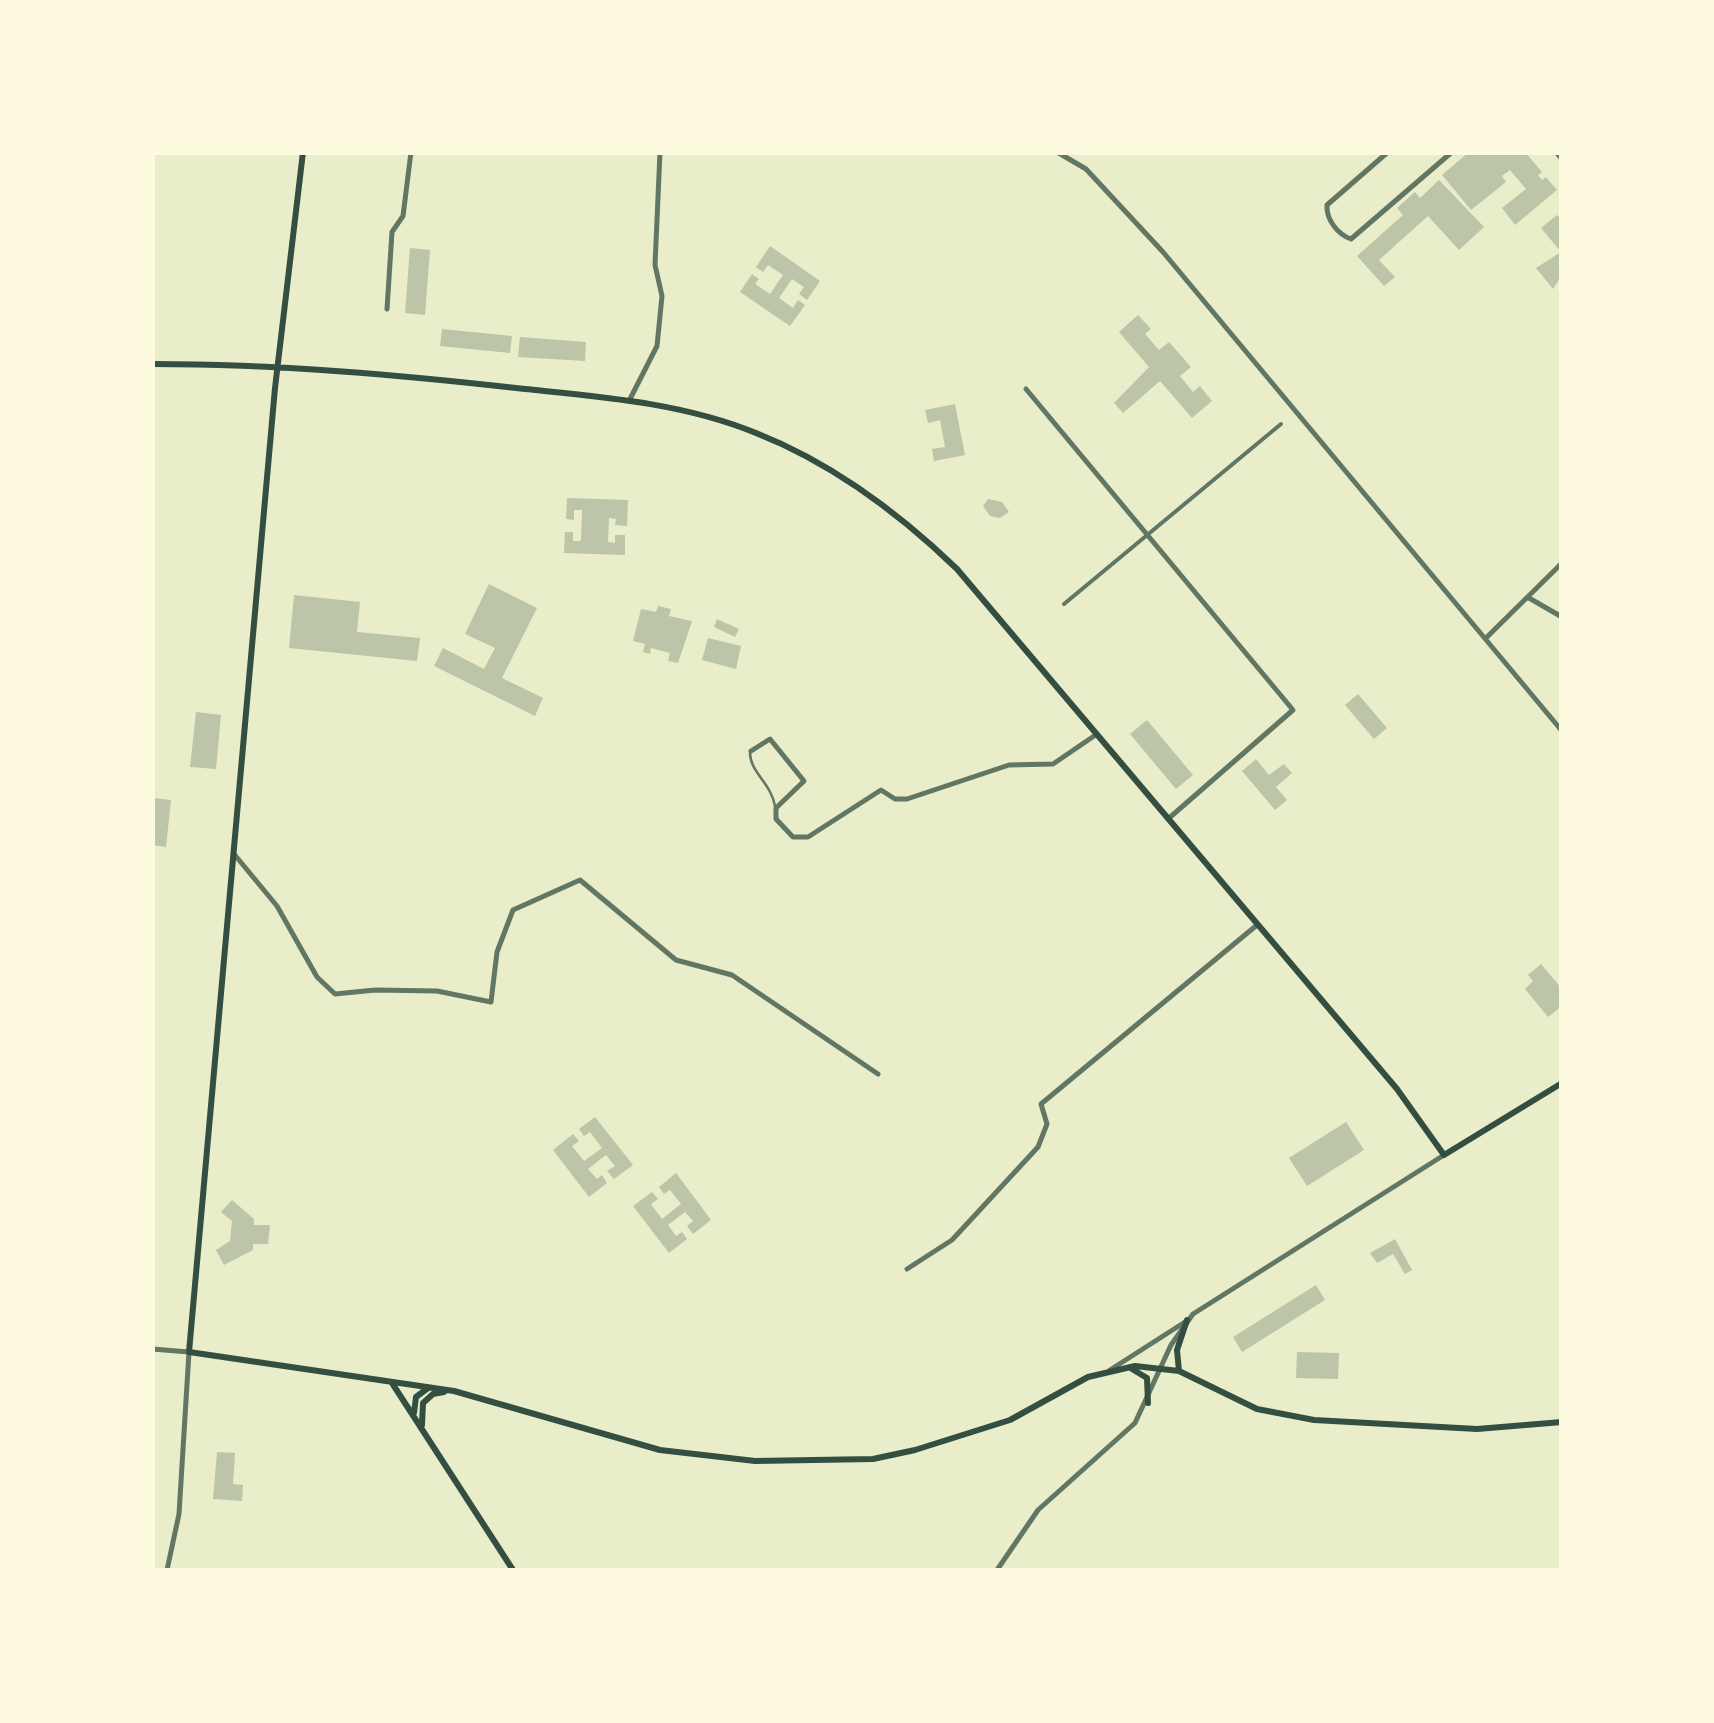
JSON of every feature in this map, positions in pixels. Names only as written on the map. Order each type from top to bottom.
[{"type":"main road","points":[[303,152],[278,366],[189,1352],[454,1391],[682,1454],[822,1462],[873,1459],[966,1436],[1126,1366],[1179,1371],[1257,1409],[1314,1420],[1477,1429],[1562,1422]]},
{"type":"main road","points":[[152,364],[278,366],[629,400],[681,410],[760,434],[874,499],[957,569],[1398,1089],[1444,1155],[1562,1084]]},
{"type":"main road","points":[[1179,1371],[1177,1350],[1187,1320]]},
{"type":"main road","points":[[1126,1366],[1147,1378],[1150,1399]]},
{"type":"main road","points":[[391,1382],[513,1570]]},
{"type":"main road","points":[[417,1421],[416,1397],[430,1388]]},
{"type":"main road","points":[[423,1432],[421,1412],[427,1398],[454,1391]]},
{"type":"street","points":[[387,309],[392,232],[403,216],[412,152]]},
{"type":"street","points":[[629,400],[657,346],[662,296],[655,265],[660,152]]},
{"type":"street","points":[[1057,152],[1086,169],[1163,252],[1562,731]]},
{"type":"street","points":[[1388,152],[1327,204],[1327,216],[1342,236],[1351,239],[1452,152]]},
{"type":"street","points":[[1556,152],[1562,160]]},
{"type":"street","points":[[1026,389],[1293,710],[1168,819]]},
{"type":"street","points":[[1064,604],[1281,424]]},
{"type":"street","points":[[1486,638],[1562,563]]},
{"type":"street","points":[[1529,598],[1562,617]]},
{"type":"street","points":[[750,751],[770,739],[804,781],[776,808],[776,819],[793,836],[808,837],[881,790],[895,799],[907,800],[1008,765],[1053,764],[1096,734]]},
{"type":"street","points":[[232,852],[277,906],[318,977],[335,994],[437,991],[491,1002],[497,952],[513,910],[580,880],[676,960],[732,975],[878,1074]]},
{"type":"street","points":[[907,1269],[952,1240],[1038,1146],[1047,1124],[1040,1104],[1258,925]]},
{"type":"street","points":[[1110,1370],[1187,1320],[1207,1302],[1444,1155]]},
{"type":"street","points":[[998,1570],[1038,1510],[1121,1438],[1150,1399],[1187,1320]]},
{"type":"street","points":[[152,1349],[189,1352],[179,1514],[167,1570]]},
{"type":"lane","points":[[750,751],[751,764],[772,789],[776,808]]},
{"type":"building","points":[[1469,152],[1525,152],[1542,172],[1538,175],[1542,180],[1546,177],[1557,190],[1515,225],[1502,208],[1526,189],[1510,170],[1502,176],[1506,182],[1471,210],[1442,175]]},
{"type":"building","points":[[1439,180],[1484,227],[1459,250],[1428,216],[1379,260],[1395,277],[1384,286],[1357,256],[1403,215],[1397,208],[1415,192],[1420,198]]},
{"type":"building","points":[[1557,215],[1562,219],[1562,275],[1553,289],[1536,268],[1561,252],[1541,228]]},
{"type":"building","points":[[770,246],[820,281],[807,300],[799,294],[804,287],[792,279],[779,298],[793,308],[798,300],[805,305],[790,326],[740,292],[752,274],[759,279],[755,284],[770,294],[783,275],[768,265],[763,272],[756,267]]},
{"type":"building","points":[[410,248],[430,250],[425,315],[405,313]]},
{"type":"building","points":[[1138,315],[1151,329],[1145,334],[1159,350],[1169,342],[1191,367],[1180,376],[1193,392],[1200,386],[1212,401],[1192,418],[1160,381],[1123,413],[1114,403],[1149,367],[1119,332]]},
{"type":"building","points":[[442,329],[512,336],[510,353],[440,346]]},
{"type":"building","points":[[520,337],[586,342],[585,361],[518,357]]},
{"type":"building","points":[[955,404],[965,455],[934,461],[932,449],[945,447],[940,420],[928,423],[925,410]]},
{"type":"building","points":[[567,498],[628,500],[627,526],[615,525],[616,519],[609,518],[608,542],[615,543],[615,535],[625,535],[625,555],[564,553],[565,532],[573,532],[573,541],[581,541],[582,510],[574,510],[574,520],[566,519]]},
{"type":"building","points":[[988,499],[1002,502],[1009,512],[1000,518],[990,516],[983,506]]},
{"type":"building","points":[[489,584],[537,608],[502,678],[543,698],[535,716],[434,666],[443,648],[484,669],[495,648],[465,634]]},
{"type":"building","points":[[294,595],[360,602],[357,632],[420,638],[417,661],[289,648]]},
{"type":"building","points":[[658,606],[671,609],[669,616],[692,621],[678,663],[668,661],[670,653],[651,648],[650,654],[643,652],[645,644],[633,641],[641,609],[656,612]]},
{"type":"building","points":[[717,619],[739,629],[735,637],[714,627]]},
{"type":"building","points":[[708,638],[741,646],[736,669],[702,660]]},
{"type":"building","points":[[1358,694],[1387,728],[1374,739],[1345,705]]},
{"type":"building","points":[[196,712],[221,715],[216,769],[190,767]]},
{"type":"building","points":[[1147,720],[1193,775],[1176,789],[1130,734]]},
{"type":"building","points":[[1256,759],[1269,775],[1284,764],[1292,773],[1276,787],[1287,800],[1275,810],[1242,771]]},
{"type":"building","points":[[153,798],[171,800],[166,847],[152,845]]},
{"type":"building","points":[[1541,964],[1562,989],[1562,1006],[1548,1017],[1525,989],[1533,981],[1528,975]]},
{"type":"building","points":[[595,1117],[633,1165],[614,1179],[607,1171],[615,1166],[606,1155],[588,1169],[597,1179],[602,1175],[607,1183],[589,1197],[553,1150],[573,1134],[579,1141],[572,1146],[584,1161],[602,1148],[590,1132],[584,1136],[579,1129]]},
{"type":"building","points":[[1346,1122],[1364,1150],[1307,1186],[1289,1158]]},
{"type":"building","points":[[676,1173],[711,1220],[693,1234],[687,1226],[693,1221],[685,1212],[668,1225],[676,1236],[682,1232],[687,1239],[669,1253],[633,1206],[652,1192],[658,1199],[651,1204],[662,1219],[681,1204],[670,1190],[664,1194],[659,1187]]},
{"type":"building","points":[[232,1200],[254,1219],[254,1225],[270,1225],[268,1244],[253,1244],[253,1250],[224,1265],[216,1250],[230,1241],[232,1221],[221,1212]]},
{"type":"building","points":[[1395,1239],[1412,1270],[1405,1274],[1393,1254],[1377,1263],[1370,1253]]},
{"type":"building","points":[[1316,1285],[1325,1300],[1242,1352],[1233,1337]]},
{"type":"building","points":[[1297,1352],[1339,1353],[1338,1379],[1296,1378]]},
{"type":"building","points":[[217,1452],[235,1453],[233,1484],[243,1485],[242,1501],[213,1499]]}]
